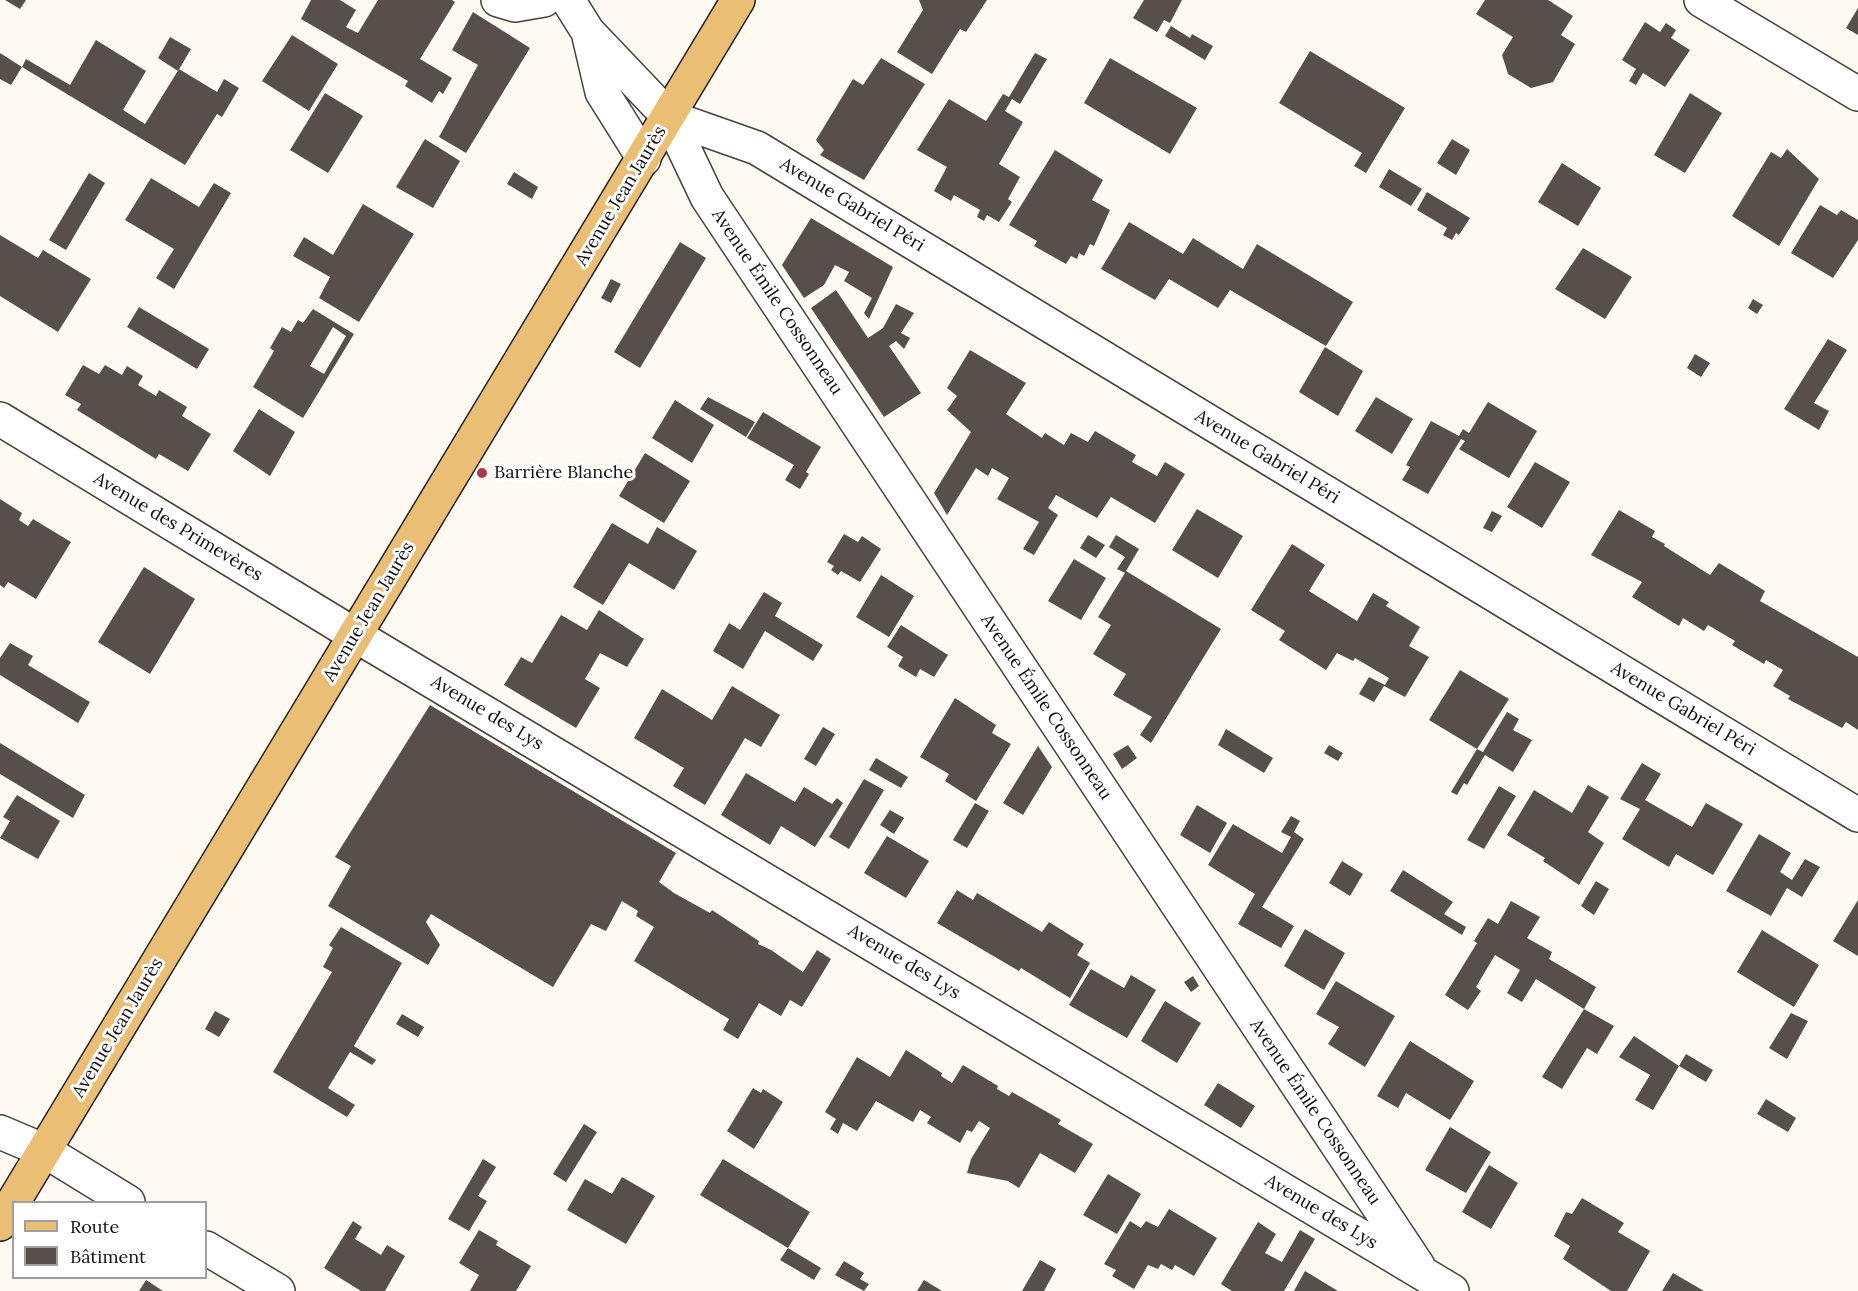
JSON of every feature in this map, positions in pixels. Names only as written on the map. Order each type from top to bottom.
[{"type":"main road","name":"Avenue Jean Jaurès","points":[[14,1201],[738,0]]},
{"type":"main road","name":"Avenue Jean Jaurès","points":[[0,1224],[12,1205]]},
{"type":"street","points":[[498,0],[515,5],[544,0]]},
{"type":"street","points":[[568,0],[588,32],[669,117]]},
{"type":"street","points":[[1701,0],[1858,94]]},
{"type":"street","points":[[588,32],[602,92],[644,159]]},
{"type":"street","name":"Avenue Gabriel Péri","points":[[669,117],[758,148],[1858,814]]},
{"type":"street","name":"Avenue Émile Cossonneau","points":[[669,117],[707,197],[1429,1282]]},
{"type":"street","name":"Avenue des Primevères","points":[[0,419],[355,635]]},
{"type":"street","name":"Avenue des Lys","points":[[355,635],[1429,1282],[1452,1291]]},
{"type":"street","points":[[0,1132],[45,1151],[126,1201]]},
{"type":"street","points":[[207,1249],[278,1291]]},
{"type":"building","points":[[5,0],[26,0],[20,9]]},
{"type":"building","points":[[311,0],[340,0],[356,10],[346,27],[358,33],[378,0],[452,0],[455,2],[420,59],[452,78],[443,94],[439,91],[432,103],[405,86],[408,81],[301,19]]},
{"type":"building","points":[[919,0],[987,0],[966,32],[960,29],[932,74],[897,52],[923,10]]},
{"type":"building","points":[[1144,0],[1182,0],[1170,23],[1164,20],[1157,32],[1133,18]]},
{"type":"building","points":[[1485,0],[1548,0],[1573,16],[1561,35],[1575,44],[1553,82],[1531,88],[1508,74],[1502,55],[1513,37],[1476,14]]},
{"type":"building","points":[[1858,8],[1858,35],[1846,28]]},
{"type":"building","points":[[473,12],[530,48],[466,153],[439,137],[478,65],[452,50]]},
{"type":"building","points":[[1645,22],[1660,32],[1666,23],[1676,30],[1671,38],[1690,50],[1665,87],[1643,73],[1636,85],[1629,81],[1636,69],[1622,60]]},
{"type":"building","points":[[1171,26],[1190,38],[1192,34],[1213,46],[1205,60],[1165,36]]},
{"type":"building","points":[[292,35],[338,64],[309,111],[262,81]]},
{"type":"building","points":[[170,37],[191,49],[178,71],[158,58]]},
{"type":"building","points":[[96,40],[146,71],[123,110],[145,124],[179,69],[217,92],[224,79],[239,88],[222,117],[217,114],[185,165],[22,67],[26,59],[70,85]]},
{"type":"building","points":[[1310,51],[1405,108],[1366,173],[1354,166],[1362,153],[1279,103]]},
{"type":"building","points":[[0,53],[22,67],[11,85],[0,79]]},
{"type":"building","points":[[1035,53],[1047,59],[1020,104],[1012,99],[1005,111],[1023,122],[999,164],[1020,177],[1008,199],[1012,202],[999,222],[987,215],[984,221],[977,217],[980,210],[954,195],[951,201],[934,191],[947,167],[917,150],[949,99],[986,121],[1003,94],[1009,97]]},
{"type":"building","points":[[881,58],[925,84],[864,180],[820,155],[824,150],[816,140],[853,79],[863,85]]},
{"type":"building","points":[[1110,58],[1197,108],[1170,154],[1084,103]]},
{"type":"building","points":[[325,93],[363,116],[328,173],[290,150]]},
{"type":"building","points":[[1690,93],[1722,113],[1685,173],[1654,155]]},
{"type":"building","points":[[425,139],[460,161],[433,208],[396,187]]},
{"type":"building","points":[[1452,139],[1470,150],[1456,175],[1437,163]]},
{"type":"building","points":[[1787,149],[1819,179],[1779,246],[1732,216],[1771,152],[1781,158]]},
{"type":"building","points":[[1055,150],[1103,180],[1092,200],[1110,210],[1094,246],[1090,244],[1084,256],[1079,253],[1077,259],[1071,256],[1066,264],[1034,246],[1037,241],[1009,225]]},
{"type":"building","points":[[1562,163],[1601,188],[1578,226],[1538,202]]},
{"type":"building","points":[[1389,169],[1422,189],[1411,206],[1379,187]]},
{"type":"building","points":[[514,172],[538,187],[532,199],[507,184]]},
{"type":"building","points":[[89,173],[105,183],[66,250],[49,240]]},
{"type":"building","points":[[151,178],[199,207],[214,183],[231,193],[174,289],[156,278],[174,249],[125,220]]},
{"type":"building","points":[[1427,192],[1470,218],[1459,235],[1456,233],[1452,240],[1443,235],[1447,228],[1417,210]]},
{"type":"building","points":[[363,204],[414,234],[359,322],[319,298],[330,277],[293,256],[304,237],[333,255]]},
{"type":"building","points":[[1820,205],[1837,215],[1841,210],[1858,220],[1858,240],[1833,278],[1791,253]]},
{"type":"building","points":[[811,218],[893,267],[869,319],[864,313],[872,298],[844,281],[849,272],[835,265],[824,285],[804,298],[782,265]]},
{"type":"building","points":[[1129,222],[1183,254],[1193,238],[1243,269],[1257,244],[1353,302],[1326,346],[1230,290],[1218,308],[1169,279],[1155,300],[1101,269]]},
{"type":"building","points":[[0,235],[38,258],[43,250],[91,279],[58,332],[0,296]]},
{"type":"building","points":[[680,242],[706,258],[640,368],[614,352]]},
{"type":"building","points":[[1583,248],[1632,277],[1605,319],[1555,289]]},
{"type":"building","points":[[611,279],[621,284],[611,303],[601,298]]},
{"type":"building","points":[[836,290],[868,338],[883,328],[896,304],[914,313],[901,333],[910,338],[904,349],[896,341],[889,346],[921,393],[884,417],[811,308]]},
{"type":"building","points":[[1753,299],[1763,305],[1757,314],[1748,308]]},
{"type":"building","points":[[139,307],[209,349],[197,369],[127,327]]},
{"type":"building","points":[[313,309],[354,334],[303,418],[253,387],[274,351],[270,348],[282,327],[291,332],[298,320],[303,323]],"holes":[[[333,327],[346,336],[324,374],[310,366]]]},
{"type":"building","points":[[1828,339],[1847,350],[1814,403],[1829,411],[1819,430],[1784,409]]},
{"type":"building","points":[[1325,347],[1363,371],[1338,416],[1299,392]]},
{"type":"building","points":[[970,350],[1026,383],[1006,414],[1042,438],[1045,433],[1064,445],[1071,433],[1088,442],[1095,431],[1136,455],[1132,462],[1157,476],[1165,462],[1185,474],[1155,523],[1111,497],[1097,518],[1056,495],[1048,508],[1058,515],[1034,555],[1023,549],[1039,522],[997,499],[1009,478],[992,468],[988,476],[976,468],[947,515],[934,493],[971,432],[947,410],[957,396],[947,388]]},
{"type":"building","points":[[1695,354],[1710,363],[1701,377],[1687,368]]},
{"type":"building","points":[[83,365],[99,374],[105,365],[122,375],[127,366],[143,376],[138,385],[156,396],[159,390],[187,407],[182,416],[211,434],[188,471],[159,454],[156,459],[77,410],[81,404],[65,395]]},
{"type":"building","points":[[708,397],[755,422],[746,437],[700,409]]},
{"type":"building","points":[[1376,397],[1413,419],[1392,454],[1355,431]]},
{"type":"building","points":[[675,400],[714,425],[692,463],[652,438]]},
{"type":"building","points":[[1488,402],[1537,431],[1509,478],[1459,449],[1465,441],[1461,439],[1428,494],[1402,480],[1410,467],[1406,465],[1431,421],[1459,436],[1463,429],[1469,433]]},
{"type":"building","points":[[259,409],[295,432],[270,476],[233,451]]},
{"type":"building","points":[[763,412],[821,447],[806,472],[809,474],[800,489],[785,480],[794,465],[747,438]]},
{"type":"building","points":[[645,453],[690,481],[664,523],[619,496]]},
{"type":"building","points":[[1535,462],[1570,482],[1542,528],[1507,507]]},
{"type":"building","points":[[0,499],[22,513],[19,520],[28,526],[33,519],[71,542],[36,599],[8,582],[4,588],[0,585]]},
{"type":"building","points":[[1197,509],[1243,536],[1218,578],[1172,550]]},
{"type":"building","points":[[1619,510],[1655,531],[1652,537],[1710,575],[1719,563],[1765,591],[1760,601],[1858,657],[1858,730],[1846,722],[1842,728],[1788,699],[1790,696],[1773,686],[1783,670],[1766,660],[1764,664],[1732,645],[1735,641],[1708,625],[1704,631],[1683,618],[1679,626],[1632,597],[1642,582],[1591,555]]},
{"type":"building","points":[[1492,511],[1502,516],[1492,532],[1483,528]]},
{"type":"building","points":[[612,523],[648,544],[657,527],[697,551],[674,590],[629,563],[603,605],[573,587]]},
{"type":"building","points":[[844,534],[858,542],[862,536],[881,549],[860,582],[841,571],[838,575],[831,570],[834,566],[827,562]]},
{"type":"building","points":[[1088,535],[1105,545],[1096,558],[1080,548]]},
{"type":"building","points":[[1116,535],[1139,549],[1126,571],[1221,629],[1151,743],[1140,735],[1152,717],[1113,695],[1126,674],[1093,654],[1111,625],[1098,617],[1125,573],[1117,569],[1125,557],[1109,547]]},
{"type":"building","points":[[1292,544],[1325,565],[1309,591],[1357,621],[1373,593],[1389,602],[1386,606],[1420,627],[1409,646],[1429,657],[1405,697],[1384,686],[1374,702],[1359,694],[1369,677],[1385,685],[1389,678],[1355,658],[1353,661],[1337,653],[1326,670],[1279,640],[1285,631],[1251,610]]},
{"type":"building","points":[[1074,559],[1106,578],[1081,620],[1048,601]]},
{"type":"building","points":[[144,567],[195,599],[150,674],[98,642]]},
{"type":"building","points":[[881,575],[914,596],[889,637],[856,617]]},
{"type":"building","points":[[764,592],[782,603],[775,616],[823,645],[813,661],[765,631],[743,669],[713,651],[729,623],[740,630]]},
{"type":"building","points":[[599,610],[644,639],[627,667],[600,653],[585,679],[600,688],[576,728],[504,685],[521,657],[532,663],[561,615],[587,630]]},
{"type":"building","points":[[901,625],[948,655],[934,677],[920,669],[916,677],[898,666],[903,657],[887,647]]},
{"type":"building","points":[[10,643],[33,656],[28,665],[90,702],[78,723],[0,675],[0,658]]},
{"type":"building","points":[[1460,670],[1509,699],[1477,749],[1429,720]]},
{"type":"building","points":[[732,686],[780,715],[761,747],[745,738],[705,805],[673,786],[684,768],[634,738],[662,689],[712,720]]},
{"type":"building","points":[[955,698],[996,725],[992,733],[1011,744],[976,801],[945,781],[949,774],[920,757]]},
{"type":"building","points":[[430,705],[676,853],[659,882],[674,893],[710,913],[712,910],[759,941],[758,944],[803,972],[817,950],[831,959],[802,1007],[790,1000],[781,1016],[759,1003],[738,1039],[723,1030],[729,1019],[634,961],[654,927],[636,916],[638,911],[622,901],[606,931],[591,924],[553,987],[431,914],[426,922],[440,945],[428,965],[328,906],[351,866],[335,857]]},
{"type":"building","points":[[1507,712],[1519,719],[1513,730],[1532,740],[1513,772],[1485,755],[1467,785],[1464,783],[1457,795],[1451,792],[1477,749],[1483,752]]},
{"type":"building","points":[[823,727],[835,734],[816,766],[804,759]]},
{"type":"building","points":[[1226,729],[1273,758],[1264,773],[1218,745]]},
{"type":"building","points":[[0,743],[85,795],[73,818],[0,774]]},
{"type":"building","points":[[1128,745],[1137,758],[1122,769],[1113,754]]},
{"type":"building","points":[[1329,745],[1343,753],[1338,761],[1324,753]]},
{"type":"building","points":[[1038,746],[1052,767],[1023,815],[1003,803]]},
{"type":"building","points":[[876,758],[908,777],[901,788],[869,770]]},
{"type":"building","points":[[1642,763],[1661,774],[1645,800],[1692,827],[1706,803],[1743,824],[1713,875],[1676,854],[1669,867],[1622,839],[1640,809],[1620,799]]},
{"type":"building","points":[[746,773],[795,802],[804,787],[832,804],[837,798],[843,803],[815,847],[781,826],[770,845],[721,815]]},
{"type":"building","points":[[864,779],[884,790],[849,849],[829,837]]},
{"type":"building","points":[[1588,785],[1609,797],[1588,832],[1604,843],[1579,885],[1543,861],[1545,858],[1507,835],[1534,790],[1572,813]]},
{"type":"building","points":[[1499,786],[1516,796],[1484,849],[1467,840]]},
{"type":"building","points":[[17,795],[60,821],[38,859],[0,838],[10,821],[3,817]]},
{"type":"building","points":[[975,803],[989,811],[967,848],[953,840]]},
{"type":"building","points":[[1197,805],[1227,823],[1210,853],[1180,835]]},
{"type":"building","points":[[890,810],[904,818],[894,834],[880,825]]},
{"type":"building","points":[[1291,816],[1300,821],[1294,832],[1304,839],[1262,907],[1294,926],[1281,948],[1238,924],[1255,894],[1208,865],[1233,824],[1282,853],[1291,837],[1281,832]]},
{"type":"building","points":[[1759,834],[1791,853],[1780,872],[1792,880],[1805,859],[1820,867],[1802,897],[1787,888],[1771,916],[1726,891]]},
{"type":"building","points":[[887,836],[929,861],[906,898],[864,873]]},
{"type":"building","points":[[1342,861],[1363,874],[1350,896],[1329,883]]},
{"type":"building","points":[[1403,870],[1453,902],[1444,914],[1466,927],[1462,935],[1390,891]]},
{"type":"building","points":[[1596,881],[1609,889],[1594,915],[1581,906]]},
{"type":"building","points":[[957,890],[973,900],[977,893],[1042,932],[1049,922],[1084,944],[1077,955],[1090,963],[1070,998],[1021,968],[1019,971],[937,923]]},
{"type":"building","points":[[1858,900],[1858,956],[1833,941]]},
{"type":"building","points":[[1511,901],[1540,917],[1527,938],[1552,952],[1549,959],[1596,987],[1584,1009],[1536,979],[1522,1002],[1507,993],[1520,970],[1495,955],[1476,987],[1481,991],[1468,1010],[1445,995],[1477,943],[1474,941],[1488,918],[1498,924]]},
{"type":"building","points":[[341,927],[402,963],[354,1046],[376,1060],[372,1065],[350,1052],[328,1088],[355,1105],[347,1117],[273,1072],[332,972],[323,967],[333,948],[329,945]]},
{"type":"building","points":[[1305,929],[1345,953],[1324,990],[1284,966]]},
{"type":"building","points":[[1762,930],[1819,965],[1794,1007],[1737,972]]},
{"type":"building","points":[[1091,969],[1124,988],[1131,975],[1156,990],[1127,1038],[1069,1005]]},
{"type":"building","points":[[1193,976],[1199,986],[1191,992],[1184,982]]},
{"type":"building","points":[[1336,981],[1395,1016],[1365,1067],[1328,1044],[1339,1027],[1316,1014]]},
{"type":"building","points":[[1165,1001],[1201,1023],[1177,1063],[1141,1041]]},
{"type":"building","points":[[1584,1009],[1614,1026],[1597,1054],[1587,1048],[1562,1089],[1542,1077]]},
{"type":"building","points":[[215,1011],[230,1019],[219,1037],[205,1029]]},
{"type":"building","points":[[1791,1013],[1808,1021],[1787,1059],[1769,1048]]},
{"type":"building","points":[[402,1014],[424,1027],[418,1037],[396,1024]]},
{"type":"building","points":[[1634,1036],[1679,1066],[1653,1110],[1635,1100],[1650,1075],[1619,1057]]},
{"type":"building","points":[[1410,1041],[1474,1081],[1450,1120],[1406,1093],[1398,1108],[1377,1096]]},
{"type":"building","points":[[906,1050],[942,1073],[941,1076],[952,1083],[963,1065],[998,1086],[997,1089],[1009,1096],[1012,1092],[1061,1120],[1058,1124],[1093,1144],[1075,1173],[1040,1153],[1019,1188],[1008,1181],[967,1173],[971,1159],[990,1128],[979,1121],[972,1132],[967,1130],[960,1143],[927,1123],[931,1117],[920,1110],[913,1122],[876,1101],[857,1131],[843,1123],[838,1134],[830,1129],[836,1119],[825,1112],[857,1057],[890,1077]]},
{"type":"building","points":[[1686,1054],[1713,1070],[1706,1082],[1679,1066]]},
{"type":"building","points":[[1218,1083],[1255,1106],[1241,1128],[1204,1105]]},
{"type":"building","points":[[753,1088],[761,1093],[763,1089],[783,1102],[754,1149],[727,1131]]},
{"type":"building","points":[[1766,1099],[1796,1118],[1788,1132],[1757,1114]]},
{"type":"building","points":[[584,1124],[597,1132],[566,1182],[553,1174]]},
{"type":"building","points":[[1450,1127],[1491,1152],[1466,1193],[1425,1170]]},
{"type":"building","points":[[483,1159],[496,1167],[478,1196],[487,1201],[469,1231],[448,1219]]},
{"type":"building","points":[[723,1159],[810,1212],[788,1248],[700,1195]]},
{"type":"building","points":[[1489,1165],[1518,1183],[1491,1229],[1462,1212]]},
{"type":"building","points":[[1108,1174],[1141,1194],[1117,1234],[1083,1215]]},
{"type":"building","points":[[622,1177],[655,1196],[626,1244],[567,1210],[585,1179],[612,1194]]},
{"type":"building","points":[[1582,1198],[1624,1223],[1618,1232],[1650,1251],[1627,1291],[1611,1291],[1563,1259],[1570,1246],[1554,1236],[1566,1212],[1572,1214]]},
{"type":"building","points":[[1169,1209],[1217,1238],[1194,1276],[1175,1265],[1172,1270],[1161,1264],[1158,1269],[1148,1265],[1134,1289],[1112,1276],[1116,1270],[1104,1264],[1130,1221],[1141,1228],[1146,1221],[1158,1227]]},
{"type":"building","points":[[353,1221],[362,1227],[355,1239],[381,1255],[387,1245],[405,1256],[385,1291],[361,1291],[324,1268]]},
{"type":"building","points":[[1258,1222],[1276,1234],[1265,1253],[1282,1262],[1300,1230],[1315,1239],[1284,1291],[1232,1291],[1221,1284]]},
{"type":"building","points":[[479,1230],[498,1241],[496,1245],[531,1266],[516,1291],[470,1291],[479,1275],[459,1263]]},
{"type":"building","points":[[788,1248],[821,1268],[814,1280],[780,1260]]},
{"type":"building","points":[[1040,1260],[1056,1269],[1044,1291],[1022,1291]]},
{"type":"building","points":[[844,1261],[864,1273],[860,1279],[869,1284],[864,1291],[835,1275]]},
{"type":"building","points":[[1305,1271],[1338,1291],[1294,1291]]},
{"type":"building","points":[[1673,1273],[1704,1291],[1662,1291]]},
{"type":"building","points":[[146,1280],[163,1291],[139,1291]]},
{"type":"building","points":[[924,1280],[942,1291],[917,1291]]},
{"type":"place","name":"Barrière Blanche","points":[[482,473]]}]
